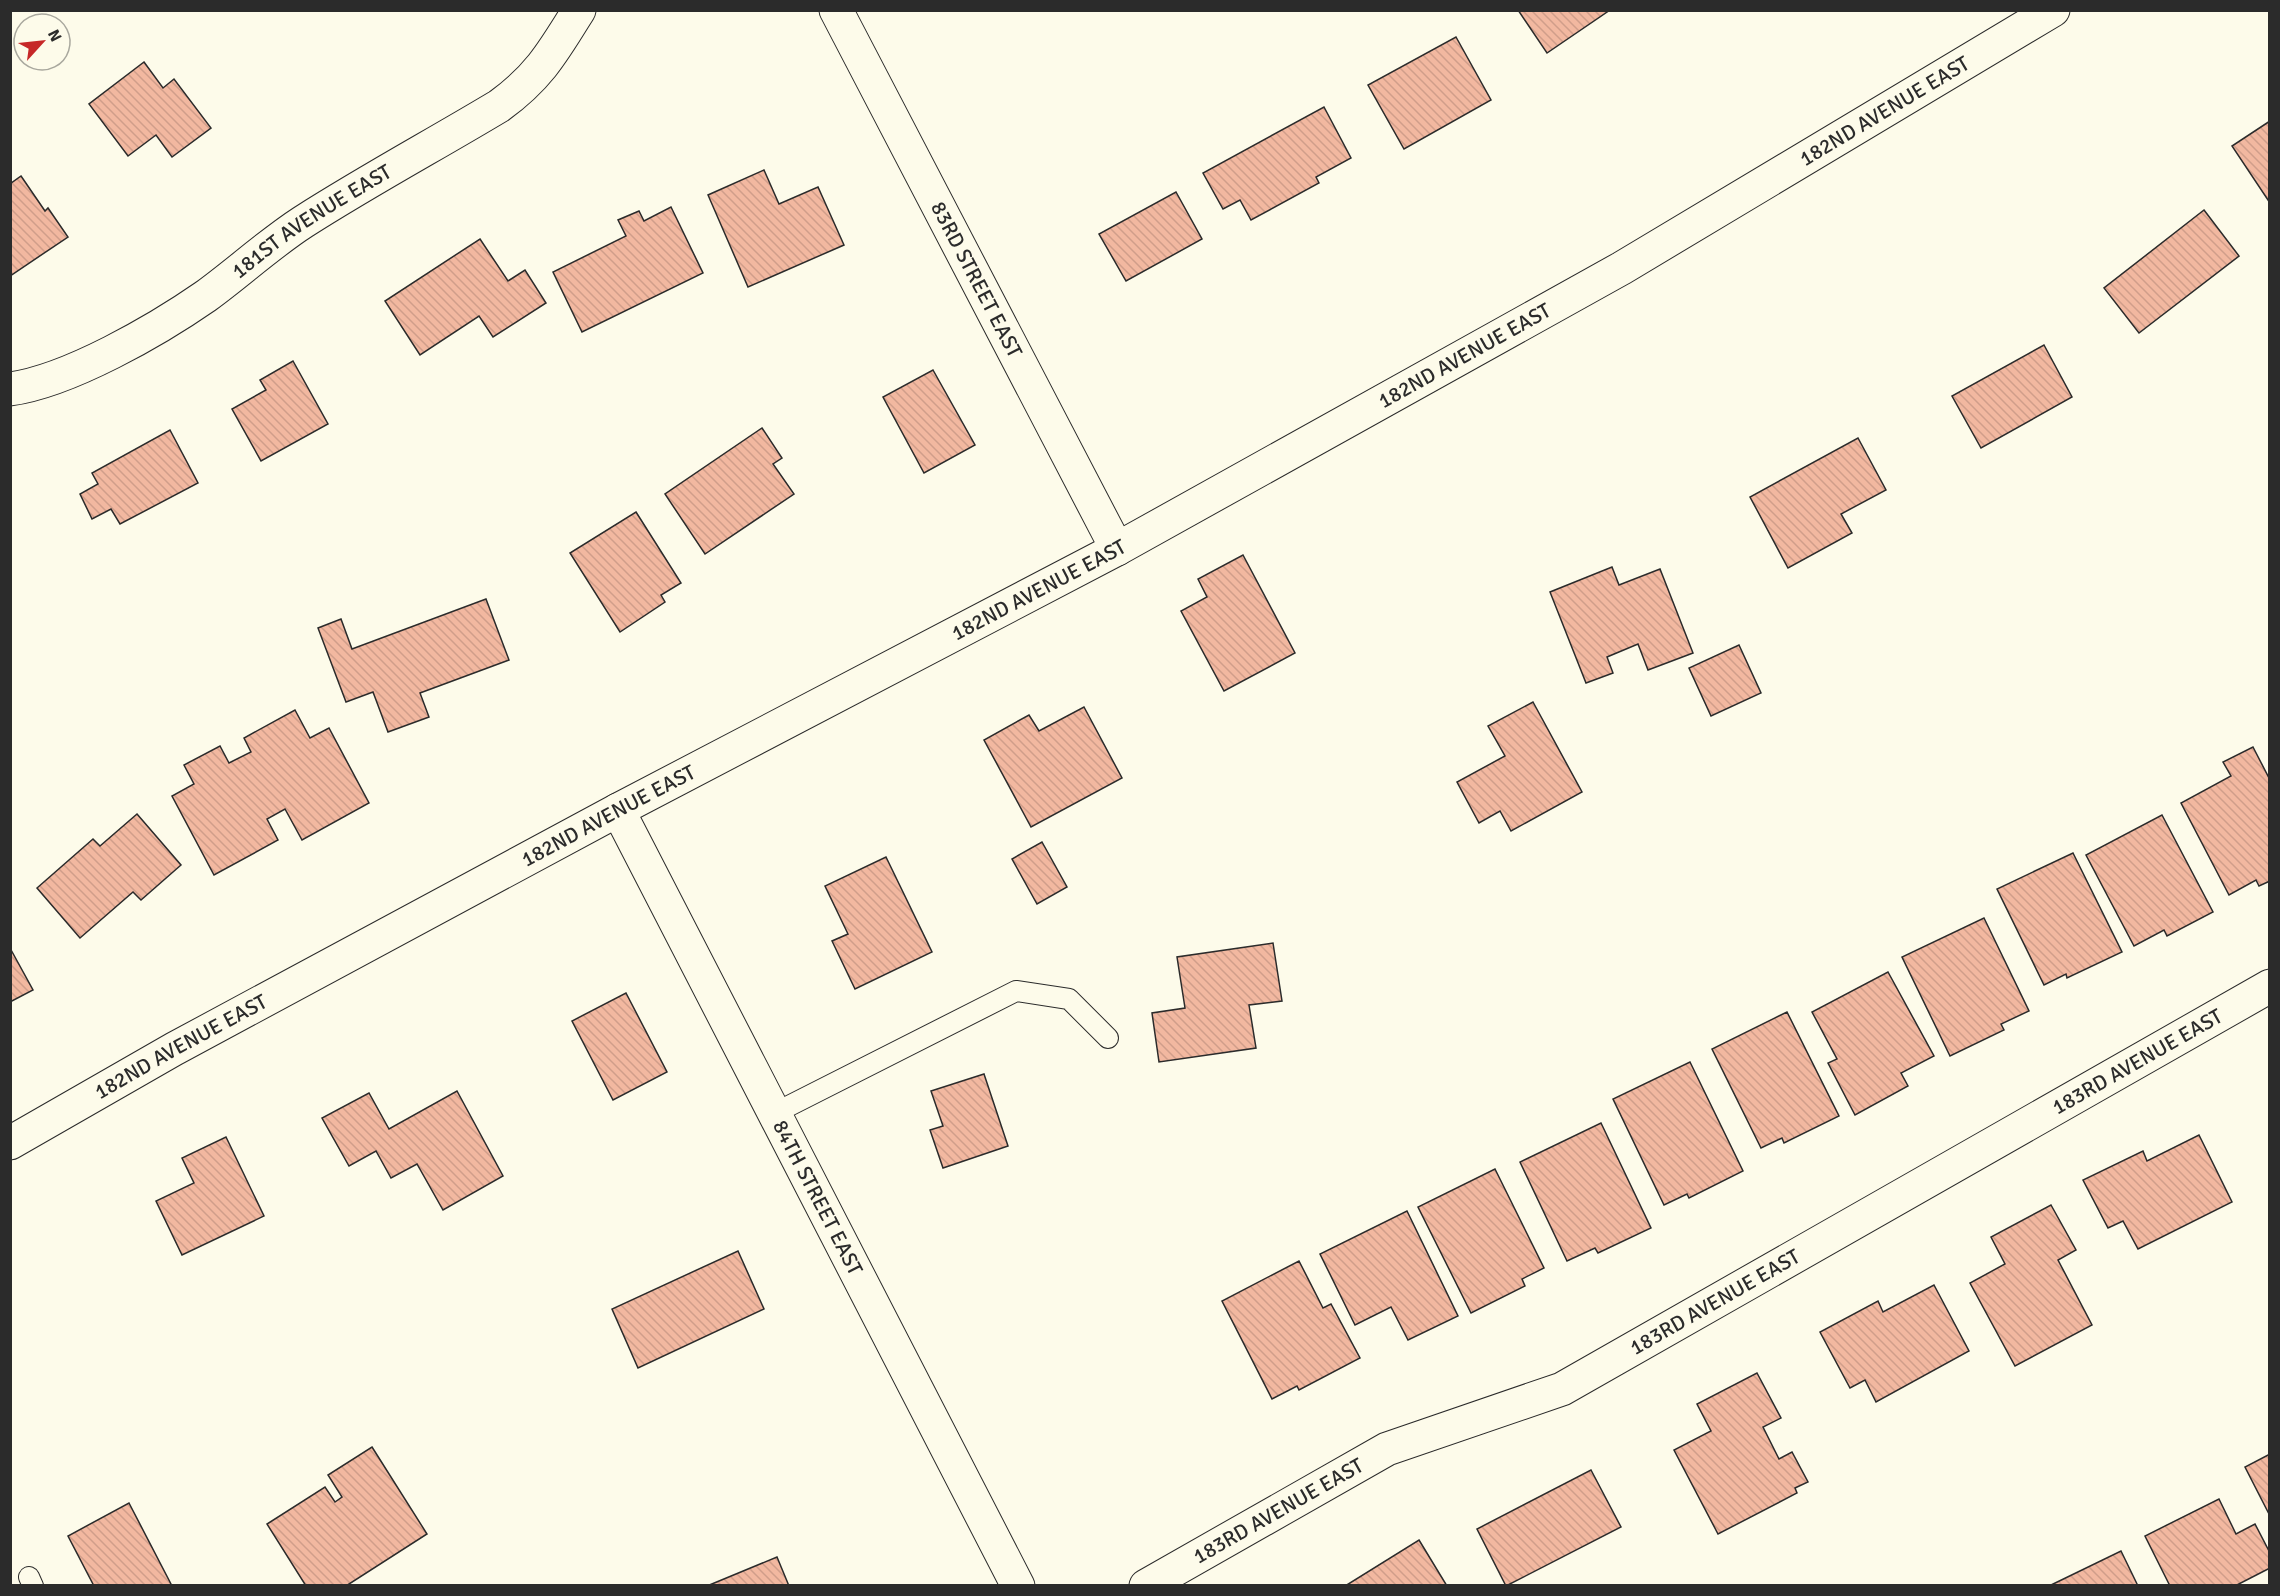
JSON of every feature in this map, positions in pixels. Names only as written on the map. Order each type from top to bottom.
[{"type":"street","name":"181ST AVENUE EAST","points":[[10,389],[32,386],[57,377],[119,348],[206,296],[302,222],[499,106],[527,85],[549,60],[579,10]]},
{"type":"street","name":"83RD STREET EAST","points":[[836,10],[1117,549]]},
{"type":"street","name":"182ND AVENUE EAST","points":[[10,1143],[174,1049],[618,810],[1117,549],[1622,268],[2053,10]]},
{"type":"street","name":"84TH STREET EAST","points":[[618,810],[1018,1586]]},
{"type":"street","name":"183RD AVENUE EAST","points":[[1146,1586],[1386,1449],[1562,1389],[2270,987]]},
{"type":"lane","points":[[775,1113],[1016,991],[1069,999],[1108,1038]]},
{"type":"building","points":[[1518,10],[1610,10],[1547,53]]},
{"type":"building","points":[[1456,37],[1491,100],[1404,149],[1368,85]]},
{"type":"building","points":[[144,62],[163,88],[174,79],[211,128],[172,157],[156,135],[128,156],[89,104]]},
{"type":"building","points":[[1324,107],[1351,158],[1316,177],[1319,183],[1251,220],[1240,200],[1223,209],[1203,173]]},
{"type":"building","points":[[2270,121],[2270,203],[2232,146]]},
{"type":"building","points":[[764,170],[779,204],[818,187],[844,245],[748,287],[708,195]]},
{"type":"building","points":[[21,176],[45,211],[48,208],[68,237],[10,276],[10,184]]},
{"type":"building","points":[[1176,192],[1202,239],[1126,281],[1099,234]]},
{"type":"building","points":[[671,207],[703,273],[582,332],[553,272],[626,236],[618,220],[639,211],[644,221]]},
{"type":"building","points":[[2204,210],[2239,256],[2139,333],[2104,288]]},
{"type":"building","points":[[480,239],[508,281],[525,270],[546,303],[493,337],[479,316],[420,355],[385,301]]},
{"type":"building","points":[[2044,345],[2072,397],[1981,448],[1952,396]]},
{"type":"building","points":[[293,361],[328,424],[261,461],[232,409],[266,390],[260,380]]},
{"type":"building","points":[[933,370],[975,445],[924,473],[883,397]]},
{"type":"building","points":[[762,428],[782,458],[773,464],[794,494],[705,554],[665,494]]},
{"type":"building","points":[[170,430],[198,483],[120,524],[111,509],[92,519],[80,494],[98,484],[92,473]]},
{"type":"building","points":[[1858,438],[1886,490],[1841,514],[1852,533],[1788,568],[1750,497]]},
{"type":"building","points":[[636,512],[681,583],[661,595],[665,602],[620,632],[570,553]]},
{"type":"building","points":[[1243,555],[1295,653],[1224,691],[1181,611],[1207,597],[1198,579]]},
{"type":"building","points":[[1612,567],[1619,585],[1660,569],[1693,653],[1648,670],[1638,644],[1607,657],[1613,673],[1586,683],[1550,592]]},
{"type":"building","points":[[486,599],[509,660],[420,693],[429,717],[388,732],[373,692],[346,702],[318,628],[341,619],[352,649]]},
{"type":"building","points":[[1739,645],[1761,693],[1711,716],[1689,668]]},
{"type":"building","points":[[1533,702],[1582,792],[1511,831],[1500,811],[1479,823],[1457,782],[1505,756],[1488,726]]},
{"type":"building","points":[[1084,707],[1122,778],[1031,827],[984,740],[1029,715],[1039,731]]},
{"type":"building","points":[[295,710],[310,738],[329,728],[369,803],[302,840],[285,809],[267,819],[278,840],[214,875],[172,796],[194,784],[184,765],[220,746],[229,763],[251,752],[244,738]]},
{"type":"building","points":[[2253,747],[2270,780],[2270,881],[2259,886],[2256,880],[2229,895],[2181,803],[2231,776],[2223,762]]},
{"type":"building","points":[[137,814],[181,865],[141,900],[133,892],[80,938],[37,888],[93,839],[100,846]]},
{"type":"building","points":[[2162,815],[2213,912],[2167,936],[2164,930],[2134,946],[2086,855]]},
{"type":"building","points":[[1042,842],[1067,887],[1037,904],[1012,859]]},
{"type":"building","points":[[2073,853],[2122,952],[2067,978],[2066,974],[2044,985],[1997,889]]},
{"type":"building","points":[[886,857],[932,952],[855,989],[832,941],[848,934],[825,886]]},
{"type":"building","points":[[1984,918],[2029,1011],[2001,1024],[2004,1030],[1950,1056],[1902,957]]},
{"type":"building","points":[[1273,943],[1282,1001],[1249,1005],[1256,1048],[1159,1062],[1152,1013],[1185,1008],[1177,957]]},
{"type":"building","points":[[10,948],[33,990],[10,1002]]},
{"type":"building","points":[[1888,972],[1934,1056],[1901,1073],[1908,1086],[1855,1115],[1828,1063],[1837,1059],[1812,1012]]},
{"type":"building","points":[[626,993],[667,1072],[613,1100],[572,1021]]},
{"type":"building","points":[[1787,1012],[1839,1116],[1784,1143],[1782,1138],[1761,1148],[1712,1049]]},
{"type":"building","points":[[1690,1062],[1743,1171],[1689,1198],[1687,1194],[1664,1205],[1613,1099]]},
{"type":"building","points":[[984,1074],[1008,1146],[943,1168],[930,1130],[943,1126],[931,1091]]},
{"type":"building","points":[[457,1091],[503,1176],[443,1210],[417,1164],[391,1178],[376,1151],[349,1166],[322,1118],[369,1093],[389,1129]]},
{"type":"building","points":[[1601,1123],[1651,1228],[1598,1253],[1595,1248],[1567,1261],[1520,1162]]},
{"type":"building","points":[[2199,1135],[2232,1202],[2138,1249],[2123,1221],[2108,1228],[2083,1180],[2143,1151],[2147,1161]]},
{"type":"building","points":[[226,1137],[264,1216],[182,1255],[156,1201],[194,1183],[182,1158]]},
{"type":"building","points":[[1495,1169],[1544,1268],[1522,1279],[1525,1286],[1471,1313],[1418,1207]]},
{"type":"building","points":[[2051,1205],[2076,1250],[2058,1260],[2092,1325],[2015,1366],[1970,1283],[2005,1264],[1991,1237]]},
{"type":"building","points":[[1407,1211],[1458,1316],[1408,1340],[1391,1307],[1355,1325],[1320,1254]]},
{"type":"building","points":[[738,1251],[764,1309],[638,1368],[612,1309]]},
{"type":"building","points":[[1299,1261],[1323,1308],[1331,1304],[1360,1358],[1299,1390],[1297,1386],[1272,1399],[1222,1301]]},
{"type":"building","points":[[1934,1285],[1969,1351],[1876,1402],[1865,1380],[1850,1388],[1820,1332],[1878,1301],[1883,1312]]},
{"type":"building","points":[[1757,1373],[1781,1418],[1763,1427],[1779,1459],[1792,1452],[1808,1482],[1795,1488],[1797,1493],[1718,1534],[1674,1450],[1711,1431],[1697,1404]]},
{"type":"building","points":[[372,1447],[427,1534],[346,1586],[306,1586],[267,1524],[325,1487],[335,1502],[342,1497],[328,1475]]},
{"type":"building","points":[[2270,1454],[2270,1516],[2245,1467]]},
{"type":"building","points":[[1591,1470],[1621,1527],[1506,1586],[1477,1529]]},
{"type":"building","points":[[2219,1499],[2236,1534],[2255,1524],[2270,1553],[2270,1568],[2235,1586],[2170,1586],[2145,1536]]},
{"type":"building","points":[[129,1503],[172,1586],[94,1586],[68,1536]]},
{"type":"building","points":[[1419,1540],[1447,1586],[1345,1586]]},
{"type":"building","points":[[2121,1551],[2138,1586],[2049,1586]]},
{"type":"building","points":[[777,1557],[789,1586],[707,1586]]}]
